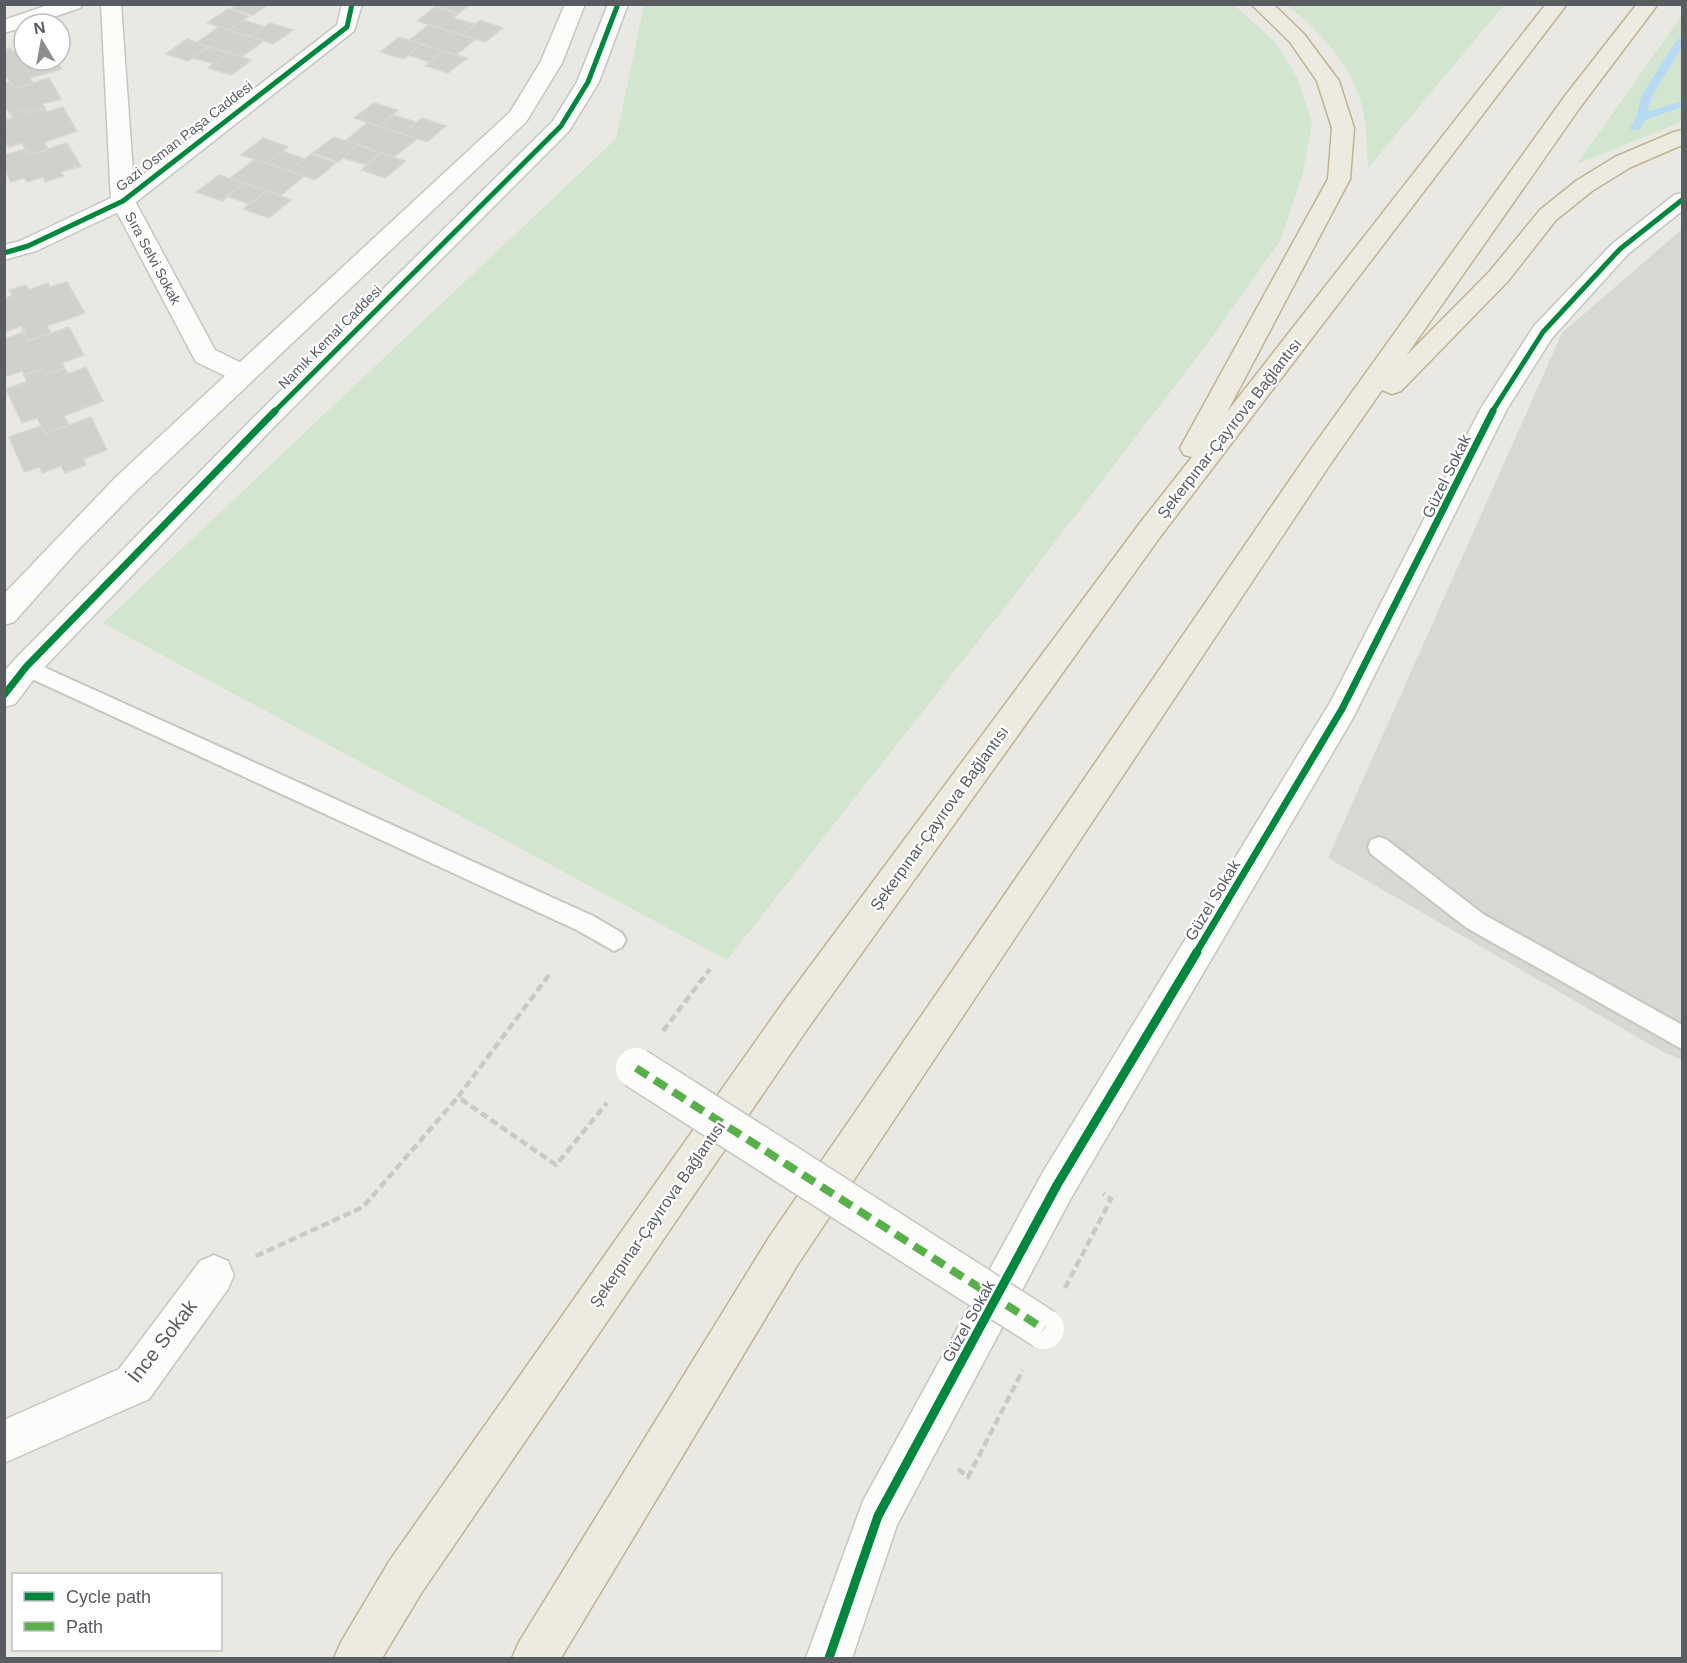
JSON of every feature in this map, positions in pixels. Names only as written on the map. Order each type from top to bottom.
[{"type":"highway","points":[[1150,530],[1339,179],[1343,128],[1328,81],[1297,38],[1261,4]]},
{"type":"highway","name":"Şekerpınar-Çayırova Bağlantısı","points":[[357,1659],[406,1576],[788,1026],[1150,530],[1557,4]]},
{"type":"highway","points":[[535,1659],[784,1250],[1319,459],[1573,102],[1648,4]]},
{"type":"highway","points":[[1319,459],[1499,276],[1548,215],[1584,186],[1623,162],[1683,137]]},
{"type":"street","points":[[4,27],[74,4]]},
{"type":"street","name":"Sıra Selvi Sokak","points":[[111,4],[123,201],[205,356],[243,374]]},
{"type":"street","name":"Gazi Osman Paşa Caddesi","points":[[4,253],[27,246],[123,201],[347,27],[352,4]]},
{"type":"street","name":"Namık Kemal Caddesi","points":[[4,614],[69,542],[110,501],[518,117],[546,75],[575,4]]},
{"type":"street","name":"Namık Kemal Caddesi","points":[[4,695],[26,667],[270,417],[561,126],[579,102],[592,77],[618,4]]},
{"type":"street","name":"Güzel Sokak","points":[[829,1659],[878,1516],[1057,1185],[1342,710],[1494,408],[1543,332],[1620,249],[1683,200]]},
{"type":"street","points":[[636,1068],[1044,1329]]},
{"type":"street","name":"İnce Sokak","points":[[4,1442],[134,1384],[214,1275]]},
{"type":"lane","points":[[26,667],[585,923],[614,940]]},
{"type":"lane","points":[[1379,847],[1475,921],[1683,1038]]},
{"type":"path","points":[[214,1275],[363,1207],[458,1097],[549,975]]},
{"type":"path","points":[[458,1097],[556,1165]]},
{"type":"path","points":[[968,1477],[1111,1199]]},
{"type":"shaded area","points":[[1682,229],[1682,1060],[1663,1052],[1328,858],[1562,333]]},
{"type":"green space","points":[[644,5],[1234,5],[1275,42],[1297,77],[1312,123],[1303,173],[1280,241],[1207,344],[1005,607],[727,960],[103,623],[616,139]]},
{"type":"green space","points":[[1287,5],[1504,5],[1368,168],[1365,121],[1355,87],[1326,41]]},
{"type":"green space","points":[[1682,15],[1682,122],[1577,164]]},
{"type":"building","points":[[237,4],[269,4],[253,15],[231,9]]},
{"type":"building","points":[[439,4],[470,4],[459,13],[437,6]]},
{"type":"building","points":[[435,7],[458,14],[440,28],[417,21]]},
{"type":"building","points":[[228,9],[249,16],[229,30],[207,23]]},
{"type":"building","points":[[453,18],[475,24],[462,35],[440,28]]},
{"type":"building","points":[[244,20],[265,27],[250,37],[229,30]]},
{"type":"building","points":[[480,20],[503,28],[485,42],[462,35]]},
{"type":"building","points":[[270,23],[293,30],[273,44],[250,37]]},
{"type":"building","points":[[429,25],[476,39],[456,55],[409,40]]},
{"type":"building","points":[[219,27],[264,41],[241,57],[196,43]]},
{"type":"building","points":[[399,37],[422,44],[404,59],[380,52]]},
{"type":"building","points":[[187,39],[209,47],[188,61],[166,54]]},
{"type":"building","points":[[422,44],[443,51],[429,62],[408,55]]},
{"type":"building","points":[[209,47],[229,53],[214,64],[193,58]]},
{"type":"building","points":[[11,48],[12,50],[12,72],[51,72],[30,78],[33,83],[14,89],[8,78],[4,79],[4,50]]},
{"type":"building","points":[[443,51],[467,58],[448,73],[425,66]]},
{"type":"building","points":[[229,53],[252,60],[231,75],[208,68]]},
{"type":"building","points":[[49,78],[61,99],[42,104],[45,108],[29,113],[26,109],[10,114],[8,110],[4,111],[4,84],[10,82],[14,89]]},
{"type":"building","points":[[374,103],[398,110],[379,126],[354,118]]},
{"type":"building","points":[[63,107],[77,131],[44,142],[48,149],[29,155],[22,143],[9,147],[4,139],[4,120],[13,118],[10,114],[26,109],[29,113],[45,108],[47,112]]},
{"type":"building","points":[[393,115],[416,122],[402,134],[379,126]]},
{"type":"building","points":[[422,118],[446,126],[427,142],[402,134]]},
{"type":"building","points":[[367,123],[417,139],[394,157],[345,141]]},
{"type":"building","points":[[334,137],[359,145],[338,162],[313,153]]},
{"type":"building","points":[[263,138],[288,147],[266,163],[241,155]]},
{"type":"building","points":[[67,143],[81,166],[61,172],[63,176],[45,182],[43,177],[27,182],[24,178],[11,182],[4,169],[4,155],[25,149],[29,155]]},
{"type":"building","points":[[359,145],[381,153],[366,165],[343,158]]},
{"type":"building","points":[[282,151],[305,159],[289,171],[266,163]]},
{"type":"building","points":[[381,153],[406,161],[385,178],[361,170]]},
{"type":"building","points":[[311,154],[336,163],[315,180],[289,171]]},
{"type":"building","points":[[254,160],[304,176],[280,196],[230,178]]},
{"type":"building","points":[[219,175],[244,183],[222,201],[196,192]]},
{"type":"building","points":[[244,183],[267,191],[249,204],[227,196]]},
{"type":"building","points":[[267,191],[291,200],[269,218],[243,209]]},
{"type":"building","points":[[67,282],[85,313],[47,326],[51,333],[28,341],[21,326],[7,331],[4,327],[4,298],[12,296],[9,290],[26,285],[29,290],[48,283],[50,287]]},
{"type":"building","points":[[69,327],[84,355],[62,363],[65,368],[46,375],[43,369],[24,375],[22,371],[7,376],[4,371],[4,339],[24,332],[28,341]]},
{"type":"building","points":[[86,367],[103,401],[64,416],[69,425],[45,434],[37,418],[22,423],[6,389],[27,381],[24,375],[43,369],[46,375],[65,368],[68,374]]},
{"type":"building","points":[[91,417],[107,450],[83,459],[86,465],[65,473],[61,466],[42,473],[40,467],[24,472],[9,437],[41,426],[45,434]]},
{"type":"waterway","points":[[1641,118],[1647,95],[1682,40]]},
{"type":"waterway","points":[[1641,118],[1682,104]]},
{"type":"waterway","points":[[1635,128],[1641,118]]},
{"type":"marked path","points":[[636,1068],[1044,1329]]},
{"type":"cycle path","points":[[4,253],[28,246],[123,201],[347,27],[352,4]]},
{"type":"cycle path","points":[[4,695],[26,667],[261,425],[561,126],[588,82],[618,4]]},
{"type":"cycle path","points":[[829,1658],[878,1516],[1057,1185],[1342,709],[1494,408],[1543,332],[1620,249],[1682,200]]}]
